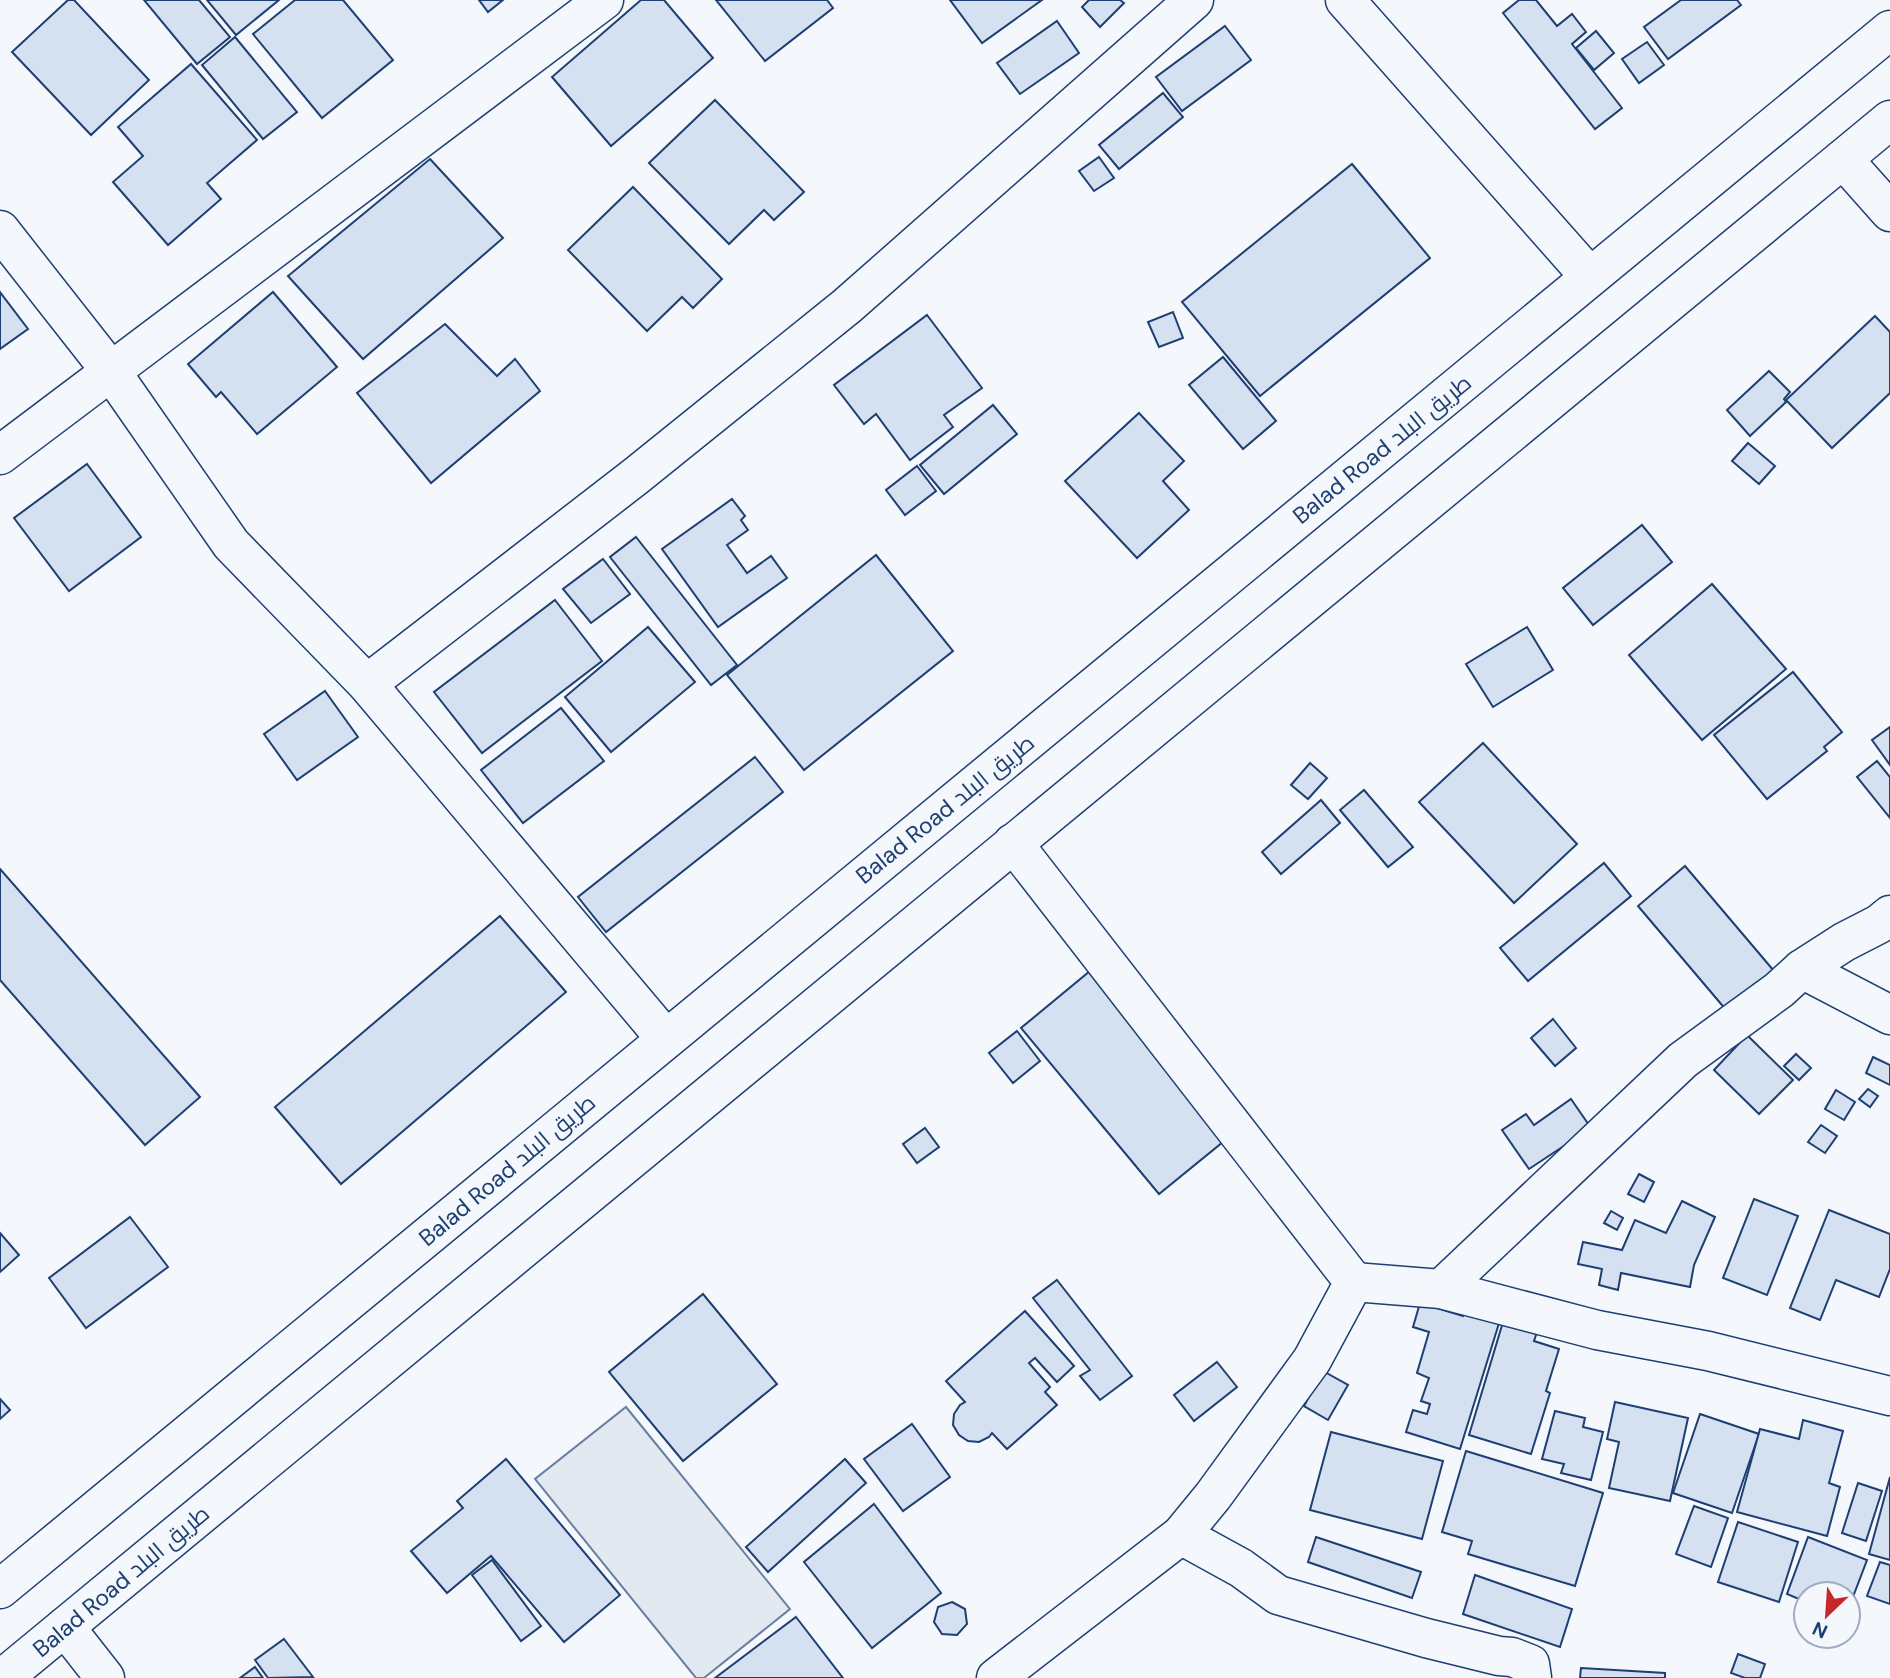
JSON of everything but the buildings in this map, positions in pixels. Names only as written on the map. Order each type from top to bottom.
[{"type":"main road","points":[[0,454],[604,0]]},
{"type":"main road","points":[[367,684],[625,484],[847,306],[1194,0]]},
{"type":"main road","points":[[1345,0],[1590,277]]},
{"type":"main road","name":"Balad Road طريق البلد","points":[[0,1589],[1890,30]]},
{"type":"main road","name":"Balad Road طريق البلد","points":[[3,1678],[1890,120]]},
{"type":"main road","points":[[1843,159],[1890,212]]},
{"type":"main road","points":[[0,230],[110,370],[231,544],[367,684],[666,1039]]},
{"type":"main road","points":[[1013,843],[1354,1282],[1440,1289],[1597,1330],[1708,1351],[1890,1396]]},
{"type":"main road","points":[[1440,1289],[1684,1060],[1779,990],[1802,969],[1890,915]]},
{"type":"main road","points":[[1802,969],[1890,1015]]},
{"type":"main road","points":[[996,1678],[1181,1535],[1213,1496],[1311,1360],[1354,1282]]},
{"type":"main road","points":[[1181,1535],[1241,1568],[1278,1595],[1426,1638],[1512,1657],[1530,1664],[1532,1678]]},
{"type":"main road","points":[[65,1627],[105,1678]]},
{"type":"shaded area","points":[[626,1407],[790,1609],[704,1678],[696,1678],[535,1479]]}]
